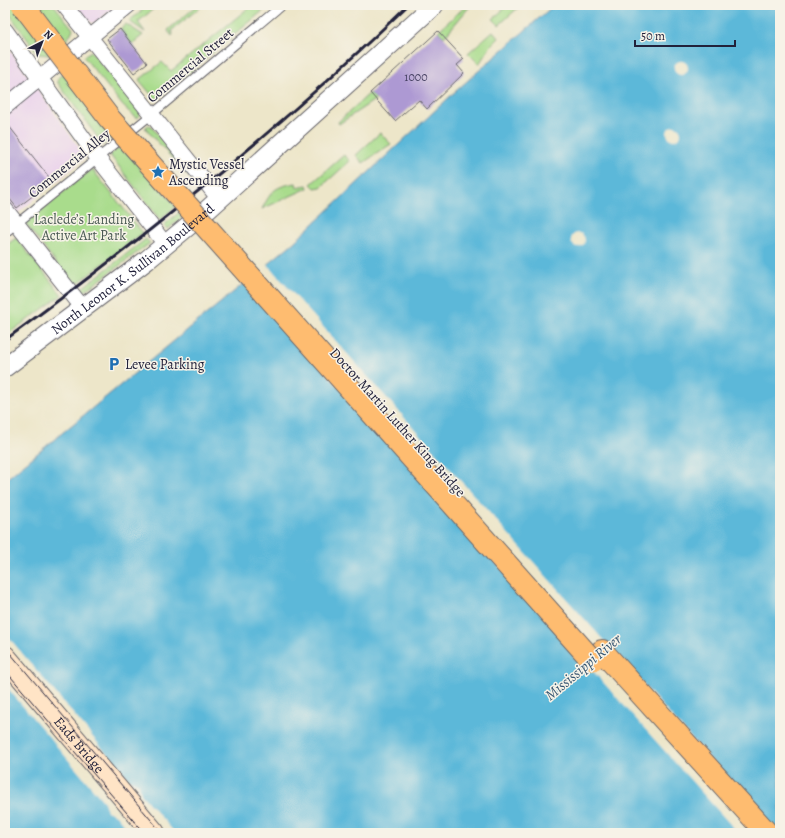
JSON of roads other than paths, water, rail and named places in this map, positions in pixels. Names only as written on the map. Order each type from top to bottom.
[{"type":"main road","name":"Doctor Martin Luther King Bridge","points":[[23,5],[109,118],[749,833]]},
{"type":"main road","name":"Doctor Martin Luther King Bridge","points":[[37,5],[86,71],[110,100],[767,833]]},
{"type":"main road","name":"Eads Bridge","points":[[5,657],[154,833]]},
{"type":"street","points":[[64,5],[220,200]]},
{"type":"street","points":[[5,107],[129,5]]},
{"type":"street","name":"North Leonor K. Sullivan Boulevard","points":[[5,367],[166,245],[220,200],[434,5]]},
{"type":"street","points":[[5,30],[97,157],[166,245]]},
{"type":"street","points":[[5,209],[10,228],[83,308]]},
{"type":"lane","name":"Commercial Street","points":[[151,114],[282,5]]},
{"type":"lane","name":"Commercial Alley","points":[[10,228],[151,114]]},
{"type":"water","name":"Mississippi River","points":[[554,5],[780,5],[780,833],[5,833],[5,480],[293,243],[458,89]]},
{"type":"tram line","points":[[5,647],[162,833]]},
{"type":"tram line","points":[[5,670],[144,833]]},
{"type":"railway","points":[[5,340],[110,261],[212,180],[312,94],[408,5]]},
{"type":"place","name":"Mystic Vessel Ascending","points":[[158,172]]},
{"type":"place","name":"Levee Parking","points":[[114,364]]},
{"type":"park label","name":"Laclede’s Landing Active Art Park","points":[[84,228]]}]
